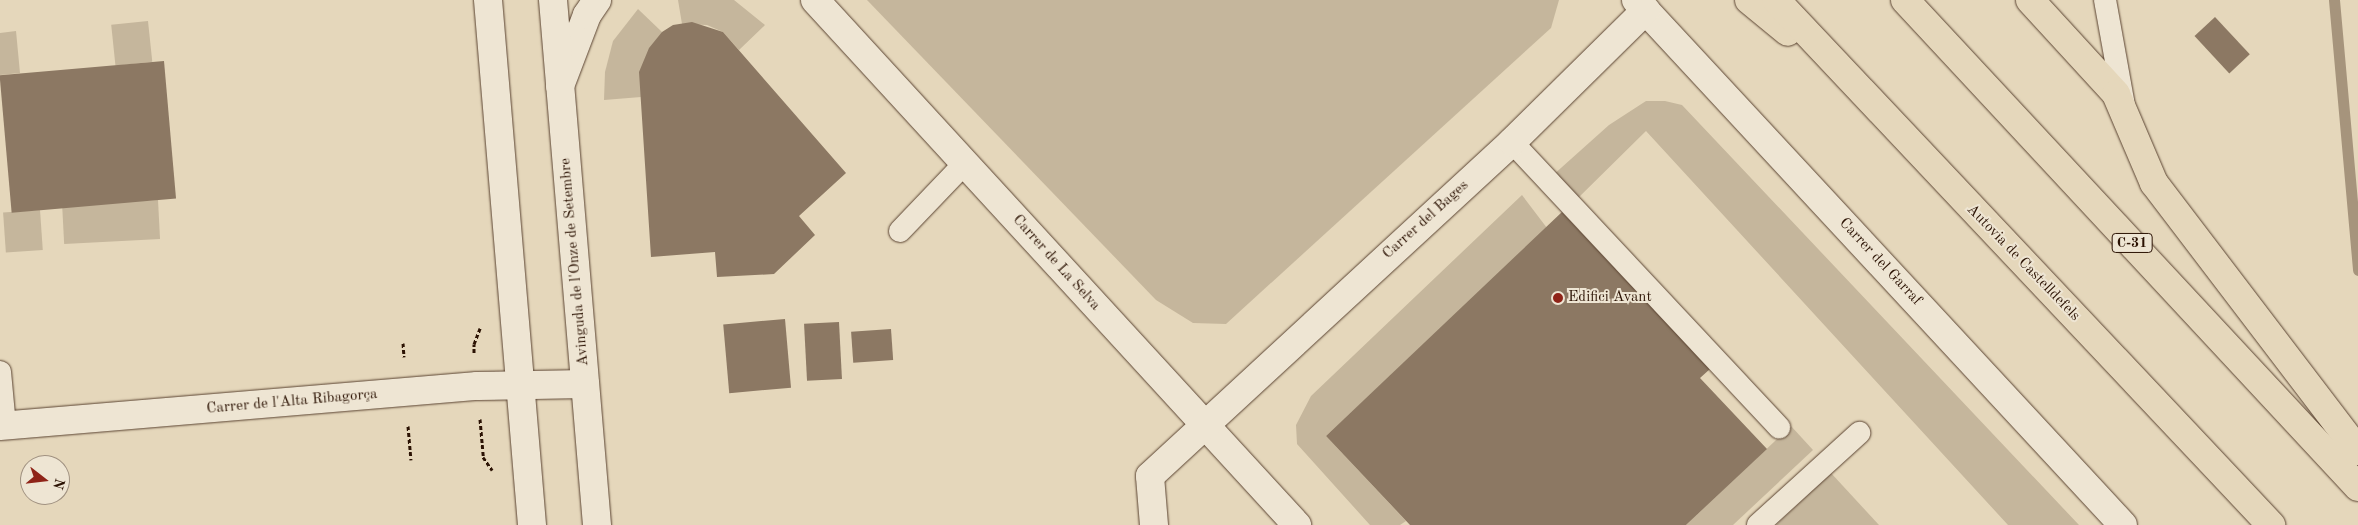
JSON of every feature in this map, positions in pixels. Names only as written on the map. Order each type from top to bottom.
[{"type":"highway","points":[[1749,0],[1855,87]]},
{"type":"highway","name":"Autovia de Castelldefels","points":[[1776,0],[1855,87],[2271,525]]},
{"type":"highway","name":"C-31","points":[[1905,0],[2358,487]]},
{"type":"highway","points":[[2030,0],[2116,94],[2125,110],[2154,184],[2358,451]]},
{"type":"street","points":[[488,0],[532,525]]},
{"type":"street","name":"Avinguda de l'Onze de Setembre","points":[[553,0],[597,525]]},
{"type":"street","points":[[560,86],[587,15],[597,0]]},
{"type":"street","name":"Carrer de La Selva","points":[[816,0],[966,162],[1202,425],[1297,525]]},
{"type":"street","name":"Carrer del Bages","points":[[1154,525],[1150,476],[1202,425],[1512,142],[1641,5]]},
{"type":"street","name":"Carrer del Garraf","points":[[1641,5],[2123,525]]},
{"type":"street","name":"Carrer de l'Alta Ribagorça","points":[[2,426],[520,383],[585,384]]},
{"type":"lane","points":[[2105,0],[2125,110]]},
{"type":"lane","points":[[1512,142],[1779,427]]},
{"type":"lane","points":[[900,231],[966,162]]},
{"type":"lane","points":[[0,372],[2,426]]},
{"type":"lane","points":[[1758,525],[1859,433]]},
{"type":"shaded area","points":[[678,0],[734,0],[765,25],[739,50],[723,32],[707,25],[682,24]]},
{"type":"shaded area","points":[[867,0],[1559,0],[1551,28],[1226,324],[1193,323],[1156,300]]},
{"type":"shaded area","points":[[638,9],[662,32],[641,97],[604,100],[605,72],[613,41]]},
{"type":"shaded area","points":[[148,21],[152,62],[115,66],[111,25]]},
{"type":"shaded area","points":[[16,31],[20,73],[0,75],[0,33]]},
{"type":"shaded area","points":[[1646,101],[1665,101],[1682,105],[2079,525],[2008,525],[1646,131],[1575,201],[1552,176],[1609,125]]},
{"type":"shaded area","points":[[1522,195],[1547,228],[1326,436],[1406,521],[1400,525],[1370,525],[1297,444],[1296,425],[1311,396]]},
{"type":"shaded area","points":[[158,200],[160,239],[64,244],[62,205]]},
{"type":"shaded area","points":[[40,210],[43,250],[6,252],[3,213]]},
{"type":"shaded area","points":[[1791,426],[1813,450],[1733,525],[1686,525]]},
{"type":"shaded area","points":[[1831,473],[1879,525],[1776,525]]},
{"type":"building","points":[[2215,17],[2250,54],[2229,73],[2195,36]]},
{"type":"building","points":[[692,22],[723,32],[846,173],[799,216],[815,235],[774,274],[717,277],[715,252],[651,257],[639,72],[649,48],[662,32],[673,25]]},
{"type":"building","points":[[164,61],[176,198],[12,213],[0,75]]},
{"type":"building","name":"Edifici Avant","points":[[1562,212],[1710,369],[1700,378],[1767,449],[1686,525],[1410,525],[1326,436]]},
{"type":"building","points":[[785,319],[791,388],[729,393],[723,324]]},
{"type":"building","points":[[839,322],[842,379],[807,381],[804,324]]},
{"type":"building","points":[[891,329],[893,360],[853,363],[851,332]]},
{"type":"waterway","points":[[2334,0],[2358,270]]},
{"type":"place","name":"Edifici Avant","points":[[1558,298]]}]
